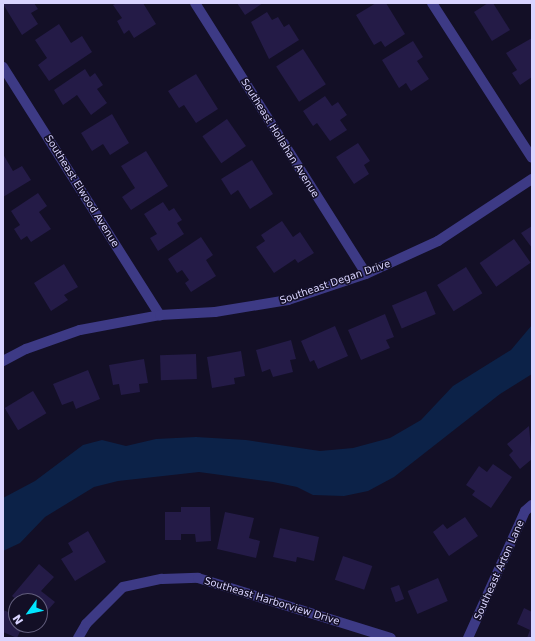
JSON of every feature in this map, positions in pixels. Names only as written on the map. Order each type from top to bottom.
[{"type":"street","name":"Southeast Hollahan Avenue","points":[[195,3],[366,274]]},
{"type":"street","points":[[432,3],[532,158]]},
{"type":"street","name":"Southeast Elwood Avenue","points":[[3,67],[160,315]]},
{"type":"street","name":"Southeast Degan Drive","points":[[3,361],[26,349],[80,330],[160,315],[215,312],[288,300],[366,274],[438,241],[532,179]]},
{"type":"street","name":"Southeast Arton Lane","points":[[468,638],[525,511],[532,505]]},
{"type":"street","name":"Southeast Harborview Drive","points":[[78,638],[86,624],[123,587],[162,579],[198,578],[391,638]]},
{"type":"water","points":[[532,325],[532,374],[500,394],[394,477],[368,491],[344,496],[313,495],[297,487],[273,482],[199,472],[118,481],[94,487],[45,517],[20,543],[3,551],[3,498],[35,481],[83,445],[102,440],[126,446],[156,439],[196,437],[246,440],[320,451],[353,448],[390,438],[421,420],[453,386],[511,350]]},
{"type":"building","points":[[34,3],[38,9],[31,13],[38,24],[22,35],[3,4]]},
{"type":"building","points":[[117,3],[143,3],[156,24],[134,38],[129,30],[124,34],[117,21],[122,18],[113,5]]},
{"type":"building","points":[[237,3],[263,3],[245,15]]},
{"type":"building","points":[[376,3],[386,3],[405,34],[385,47],[381,41],[374,45],[356,15]]},
{"type":"building","points":[[488,3],[493,3],[510,30],[492,41],[474,12]]},
{"type":"building","points":[[267,12],[272,20],[278,17],[284,27],[289,24],[299,40],[269,59],[251,22]]},
{"type":"building","points":[[59,24],[71,43],[82,36],[92,52],[49,81],[38,65],[47,58],[35,40]]},
{"type":"building","points":[[532,38],[532,77],[520,85],[512,73],[517,70],[506,53]]},
{"type":"building","points":[[413,41],[423,57],[417,61],[429,79],[411,91],[406,83],[399,88],[382,60]]},
{"type":"building","points":[[303,49],[326,84],[299,102],[276,66]]},
{"type":"building","points":[[85,69],[90,77],[95,73],[103,85],[97,89],[107,103],[91,115],[77,95],[63,105],[54,90]]},
{"type":"building","points":[[196,74],[218,109],[196,123],[184,105],[179,108],[168,91]]},
{"type":"building","points":[[325,96],[332,106],[338,102],[347,115],[340,120],[347,130],[330,141],[317,123],[313,126],[303,111]]},
{"type":"building","points":[[112,114],[129,143],[110,155],[103,144],[92,151],[81,133]]},
{"type":"building","points":[[227,119],[246,146],[221,163],[202,136]]},
{"type":"building","points":[[358,143],[370,161],[364,165],[369,174],[354,184],[336,157]]},
{"type":"building","points":[[146,151],[168,186],[131,210],[122,197],[135,188],[121,166]]},
{"type":"building","points":[[3,154],[13,171],[22,166],[31,180],[3,197]]},
{"type":"building","points":[[252,160],[273,194],[250,209],[238,190],[231,195],[221,179]]},
{"type":"building","points":[[38,193],[47,206],[39,212],[51,229],[31,242],[27,236],[21,240],[14,229],[20,225],[11,211]]},
{"type":"building","points":[[163,202],[169,211],[174,208],[182,220],[177,223],[184,234],[158,251],[150,238],[157,234],[144,214]]},
{"type":"building","points":[[282,221],[293,237],[300,232],[314,253],[298,263],[295,259],[274,273],[256,247],[265,241],[261,235]]},
{"type":"building","points":[[532,226],[532,248],[521,233]]},
{"type":"building","points":[[201,237],[213,255],[206,260],[216,276],[191,292],[185,283],[189,280],[182,270],[177,273],[168,259]]},
{"type":"building","points":[[514,239],[531,263],[496,287],[480,263]]},
{"type":"building","points":[[64,264],[78,287],[64,295],[68,300],[51,311],[34,283]]},
{"type":"building","points":[[466,267],[482,293],[454,311],[437,285]]},
{"type":"building","points":[[426,291],[436,314],[402,328],[392,305]]},
{"type":"building","points":[[385,314],[394,337],[386,340],[390,348],[361,360],[348,330]]},
{"type":"building","points":[[335,326],[348,356],[318,369],[314,360],[310,362],[301,341]]},
{"type":"building","points":[[291,340],[296,359],[290,360],[293,372],[273,377],[270,369],[262,372],[256,350]]},
{"type":"building","points":[[241,351],[245,376],[234,378],[235,384],[212,388],[207,357]]},
{"type":"building","points":[[196,354],[197,379],[161,380],[160,355]]},
{"type":"building","points":[[144,359],[148,383],[139,384],[140,392],[121,395],[119,384],[113,385],[109,365]]},
{"type":"building","points":[[88,370],[100,399],[76,409],[73,401],[62,405],[53,384]]},
{"type":"building","points":[[33,391],[46,413],[18,430],[5,408]]},
{"type":"building","points":[[529,426],[532,459],[520,469],[509,455],[513,451],[507,444]]},
{"type":"building","points":[[493,464],[512,477],[491,508],[472,495],[475,491],[466,485],[479,466],[487,472]]},
{"type":"building","points":[[181,507],[210,507],[211,541],[196,542],[195,534],[181,534],[181,540],[165,540],[165,512],[181,512]]},
{"type":"building","points":[[225,512],[254,518],[249,538],[260,541],[256,558],[217,549]]},
{"type":"building","points":[[465,517],[478,536],[449,556],[433,532],[443,524],[447,529]]},
{"type":"building","points":[[280,528],[319,537],[314,561],[297,557],[296,562],[273,557]]},
{"type":"building","points":[[88,531],[106,562],[75,581],[61,559],[73,552],[68,543]]},
{"type":"building","points":[[343,556],[372,566],[364,590],[335,580]]},
{"type":"building","points":[[39,564],[54,577],[41,591],[44,593],[15,593]]},
{"type":"building","points":[[438,578],[448,601],[417,614],[408,591]]},
{"type":"building","points":[[399,585],[404,599],[396,602],[391,588]]},
{"type":"building","points":[[48,596],[55,602],[48,610]]},
{"type":"building","points":[[524,608],[532,612],[532,638],[527,638],[530,630],[517,624]]},
{"type":"building","points":[[3,610],[8,612],[8,633],[19,633],[17,638],[3,632]]}]
